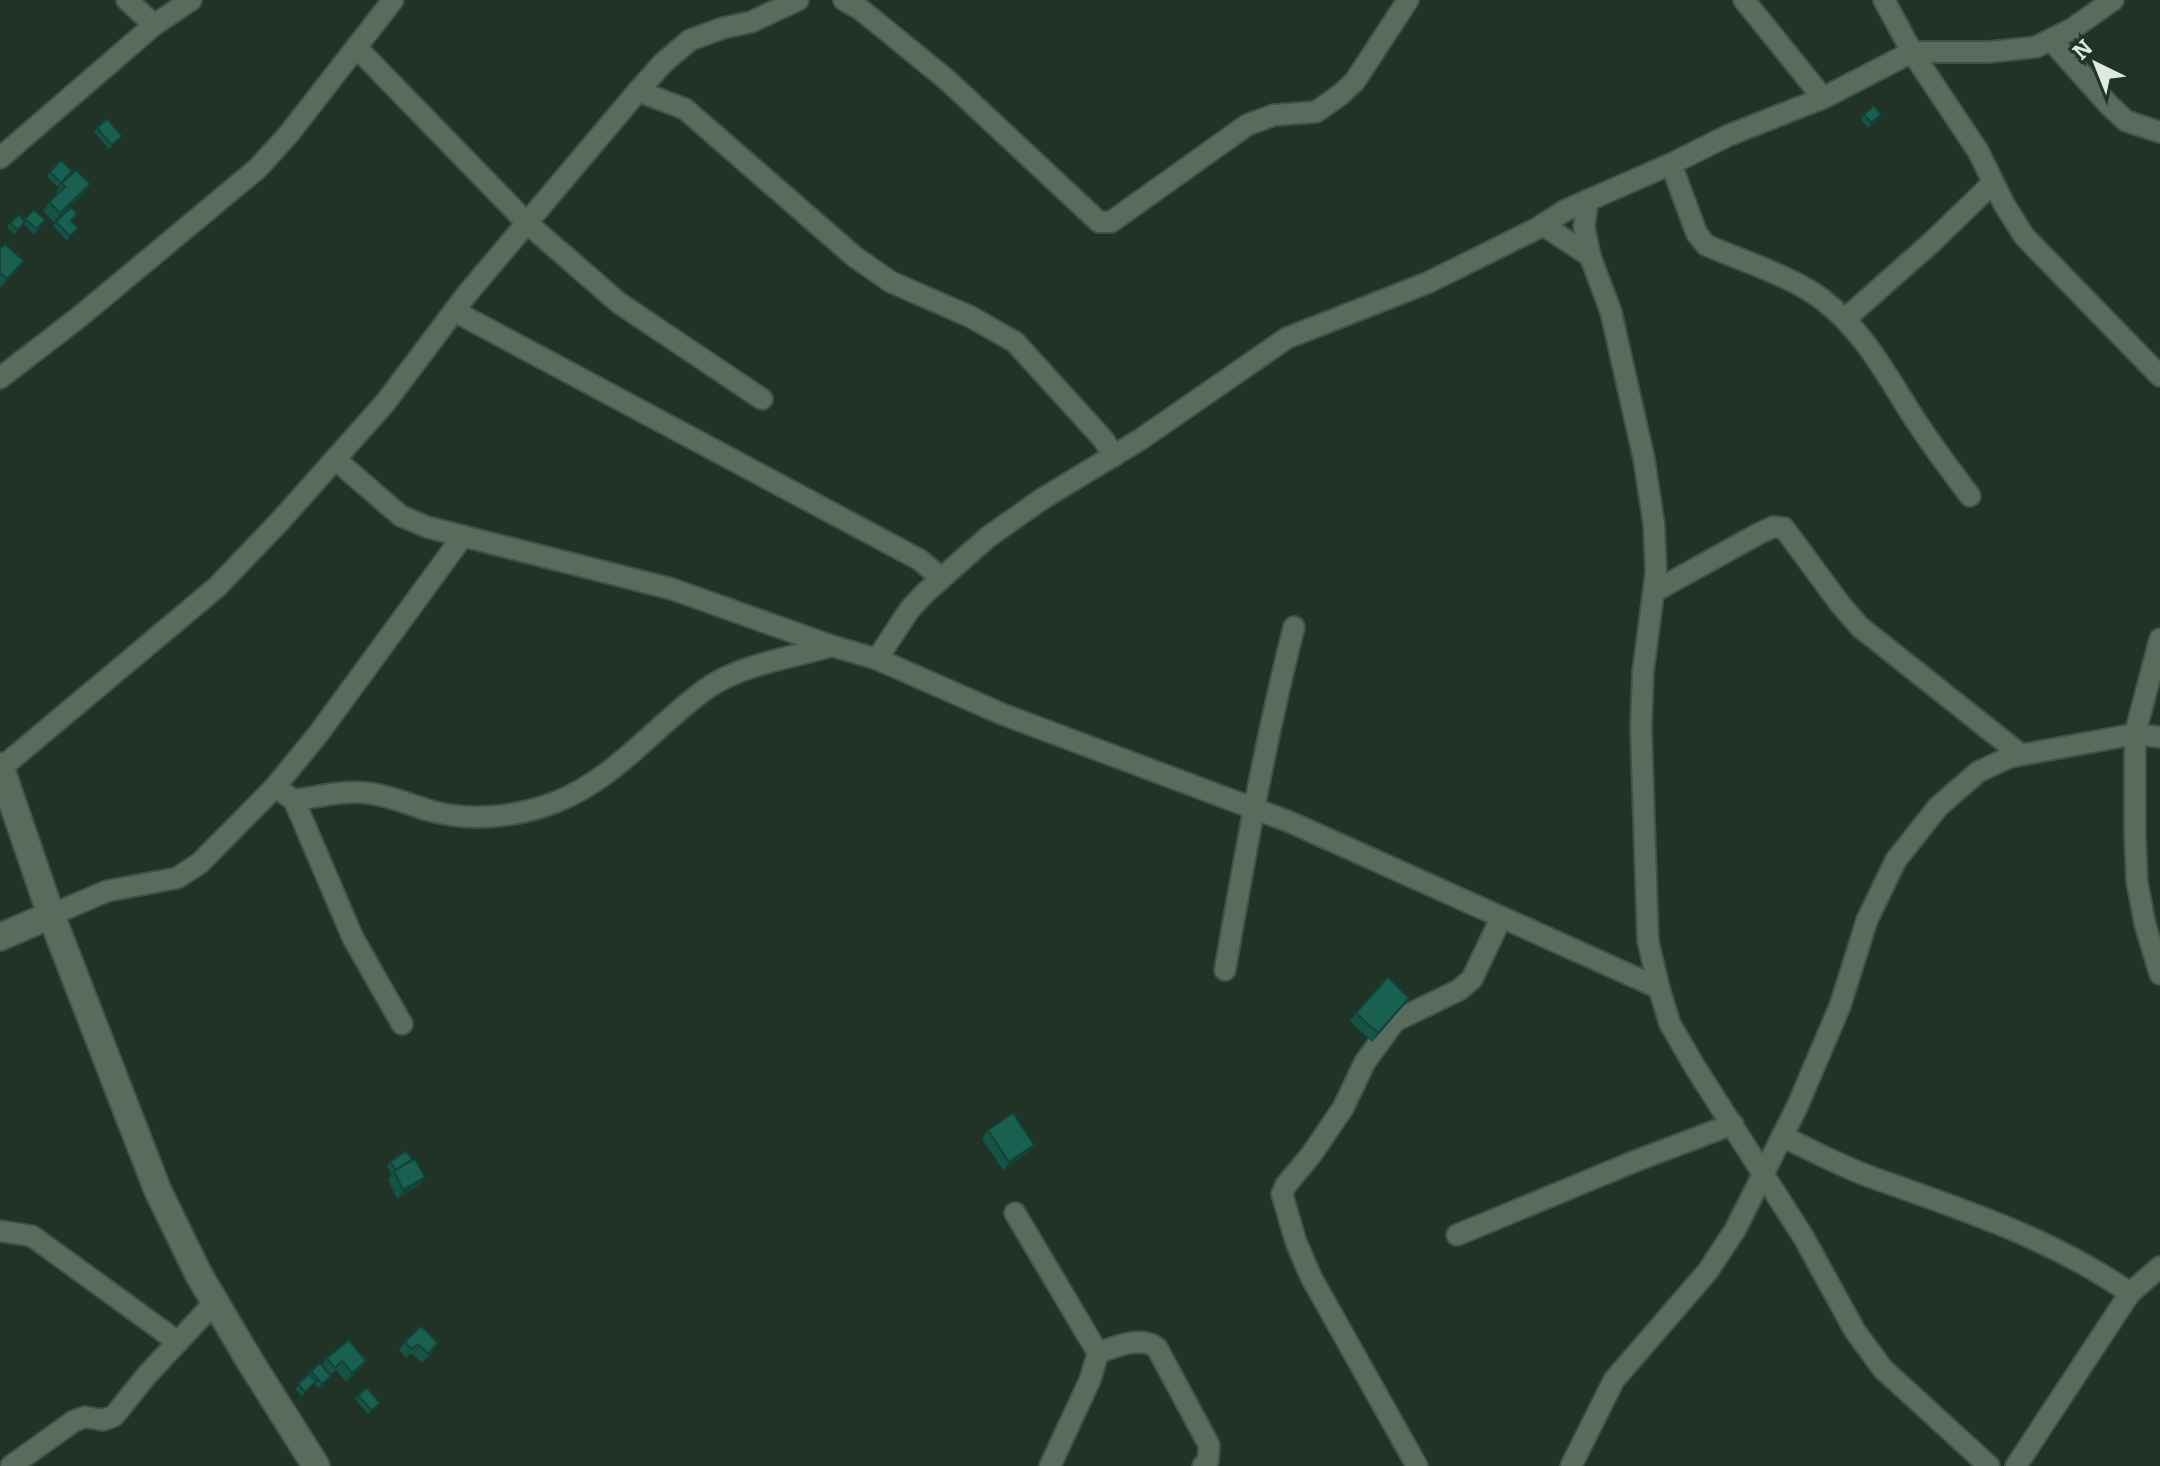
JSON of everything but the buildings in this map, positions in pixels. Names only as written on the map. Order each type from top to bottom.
[{"type":"street","points":[[127,0],[154,25]]},
{"type":"street","points":[[0,158],[154,25],[191,0]]},
{"type":"street","points":[[0,378],[78,318],[258,168],[288,135],[393,0]]},
{"type":"street","points":[[316,1466],[215,1302],[158,1191],[51,915],[0,767],[217,587],[385,403],[454,311],[663,63],[690,40],[751,22],[798,0]]},
{"type":"street","points":[[844,0],[860,9],[946,79],[1099,222],[1111,222],[1247,125],[1274,115],[1316,112],[1340,95],[1355,81],[1408,0]]},
{"type":"street","points":[[1744,0],[1823,98]]},
{"type":"street","points":[[1884,0],[1912,52],[1978,151],[2024,236],[2160,376]]},
{"type":"street","points":[[877,659],[910,609],[940,577],[988,537],[1287,338],[1427,283],[1588,200],[1727,136],[1823,98],[1912,52],[1989,52],[2036,47],[2113,0]]},
{"type":"street","points":[[2051,40],[2126,121],[2160,132]]},
{"type":"street","points":[[357,48],[527,223],[619,303],[762,399]]},
{"type":"street","points":[[638,91],[685,109],[855,257],[891,282],[971,317],[1015,342],[1103,439],[1114,456]]},
{"type":"street","points":[[1671,164],[1697,234],[1706,245],[1793,282],[1822,299],[1845,319],[1871,349],[1931,445],[1970,496]]},
{"type":"street","points":[[1845,319],[1993,183]]},
{"type":"street","points":[[1588,200],[1584,226],[1590,256],[1611,312],[1644,459],[1654,525],[1655,591],[1643,672],[1641,729],[1648,941],[1670,1024],[1761,1174],[1804,1238],[1869,1351],[1883,1369],[1989,1466]]},
{"type":"street","points":[[1543,225],[1590,256]]},
{"type":"street","points":[[454,311],[895,546],[920,560],[940,577]]},
{"type":"street","points":[[336,460],[401,516],[445,533],[672,589],[877,659],[1002,714],[1290,822],[1659,988]]},
{"type":"street","points":[[1655,591],[1758,534],[1773,527],[1784,528],[1860,627],[2020,754]]},
{"type":"street","points":[[0,937],[107,891],[189,873],[275,787],[352,690],[463,536]]},
{"type":"street","points":[[1225,970],[1253,808],[1294,627]]},
{"type":"street","points":[[2160,639],[2135,734],[2137,882],[2145,924],[2160,974]]},
{"type":"street","points":[[294,800],[366,793],[434,812],[471,818],[504,815],[556,802],[602,776],[707,688],[735,674],[832,646]]},
{"type":"street","points":[[1571,1466],[1614,1380],[1708,1271],[1735,1230],[1797,1107],[1840,1006],[1867,920],[1896,860],[1938,807],[1978,772],[2020,754],[2135,734],[2160,737]]},
{"type":"street","points":[[275,787],[294,800],[353,938],[402,1024]]},
{"type":"street","points":[[1417,1466],[1311,1277],[1296,1242],[1282,1194],[1343,1108],[1365,1062],[1395,1021],[1459,990],[1472,979],[1501,918]]},
{"type":"street","points":[[1457,1235],[1733,1124]]},
{"type":"street","points":[[1782,1136],[1845,1166],[1973,1212],[2040,1242],[2094,1268],[2130,1293]]},
{"type":"street","points":[[1015,1213],[1098,1353],[1090,1380],[1050,1466]]},
{"type":"street","points":[[0,1231],[32,1236],[178,1342]]},
{"type":"street","points":[[2016,1466],[2130,1293],[2159,1262]]},
{"type":"street","points":[[11,1466],[74,1421],[85,1417],[103,1420],[114,1416],[215,1302]]},
{"type":"street","points":[[1098,1353],[1146,1342],[1157,1348],[1209,1445],[1211,1451],[1203,1466]]}]
